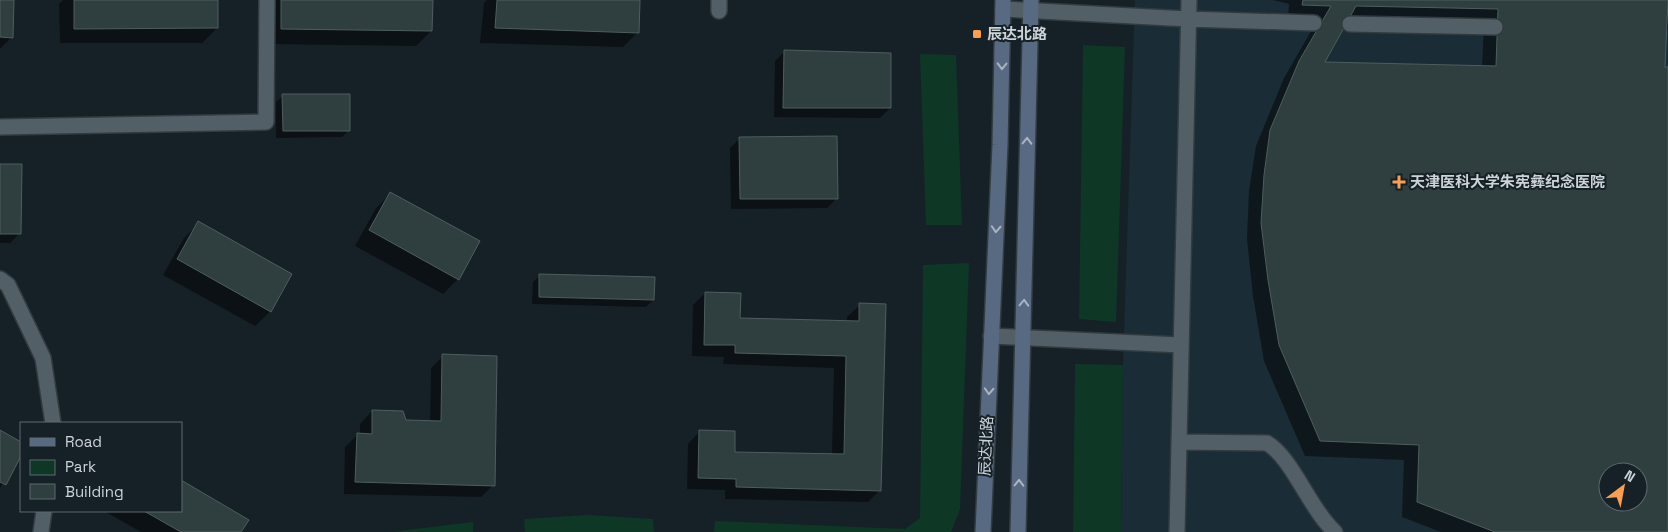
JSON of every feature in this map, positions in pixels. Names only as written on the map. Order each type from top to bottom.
[{"type":"street","name":"辰达北路","points":[[982,532],[1000,145],[1003,5]]},
{"type":"street","points":[[1018,532],[1030,5]]},
{"type":"lane","points":[[0,127],[266,122],[267,0]]},
{"type":"lane","points":[[1177,532],[1189,0]]},
{"type":"lane","points":[[1003,5],[1030,5],[1188,20],[1314,23]]},
{"type":"lane","points":[[1350,24],[1495,28]]},
{"type":"lane","points":[[0,280],[8,285],[43,358],[53,422]]},
{"type":"lane","points":[[991,336],[1181,345]]},
{"type":"lane","points":[[1179,442],[1266,442],[1278,450],[1305,494],[1335,532]]},
{"type":"lane","points":[[41,532],[44,512]]},
{"type":"shaded area","name":"天津医科大学朱宪彝纪念医院","points":[[1135,0],[1668,0],[1668,532],[1121,532],[1123,365]]},
{"type":"green space","points":[[1083,45],[1125,47],[1116,322],[1079,319]]},
{"type":"green space","points":[[920,54],[956,55],[962,225],[926,225]]},
{"type":"green space","points":[[969,263],[960,509],[951,532],[714,532],[715,521],[905,529],[920,518],[923,265]]},
{"type":"green space","points":[[1075,364],[1123,365],[1121,532],[1073,532]]},
{"type":"green space","points":[[587,515],[653,519],[654,532],[525,532],[524,519]]},
{"type":"green space","points":[[473,522],[473,532],[396,532],[407,530]]},
{"type":"building","points":[[0,0],[14,0],[13,38],[0,37]]},
{"type":"building","points":[[74,0],[218,0],[218,28],[74,29]]},
{"type":"building","points":[[281,0],[433,0],[432,31],[281,29]]},
{"type":"building","points":[[497,0],[640,0],[639,33],[495,28]]},
{"type":"building","name":"天津医科大学朱宪彝纪念医院","points":[[1303,0],[1668,0],[1665,67],[1668,67],[1668,532],[1495,532],[1417,502],[1419,445],[1320,441],[1279,345],[1261,223],[1264,175],[1270,130],[1299,61],[1331,6],[1302,5]],"holes":[[[1356,6],[1498,9],[1496,66],[1325,62]]]},
{"type":"building","points":[[784,50],[891,53],[891,108],[783,108]]},
{"type":"building","points":[[282,94],[350,94],[350,131],[283,131]]},
{"type":"building","points":[[837,136],[838,199],[740,199],[739,137]]},
{"type":"building","points":[[0,164],[22,164],[21,234],[0,234]]},
{"type":"building","points":[[390,192],[480,241],[459,280],[369,230]]},
{"type":"building","points":[[198,221],[292,274],[271,312],[177,259]]},
{"type":"building","points":[[539,274],[655,277],[654,300],[539,297]]},
{"type":"building","points":[[705,292],[741,293],[740,318],[859,321],[859,303],[886,304],[881,491],[736,487],[736,479],[698,478],[699,430],[735,431],[735,452],[844,454],[846,356],[735,353],[735,345],[704,345]]},
{"type":"building","points":[[442,354],[497,356],[495,486],[355,482],[357,433],[372,434],[372,410],[403,411],[406,420],[441,421]]},
{"type":"building","points":[[0,430],[20,441],[20,458],[6,485],[0,482]]},
{"type":"building","points":[[182,481],[249,520],[241,532],[181,532],[146,512],[182,512]]},
{"type":"place","name":"辰达北路","points":[[977,34]]},
{"type":"place","name":"天津医科大学朱宪彝纪念医院","points":[[1399,182]]}]
